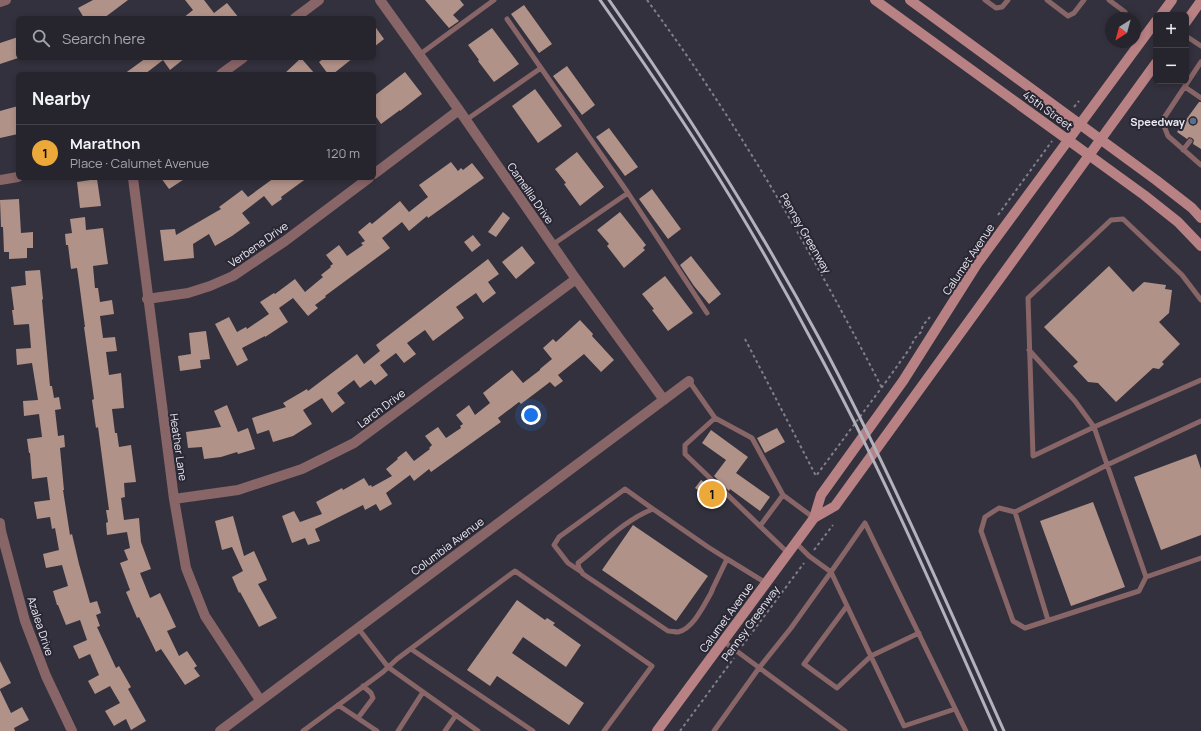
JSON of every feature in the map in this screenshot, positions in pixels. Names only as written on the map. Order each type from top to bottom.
[{"type":"main road","name":"45th Street","points":[[875,0],[1150,199],[1178,222],[1201,246]]},
{"type":"main road","name":"45th Street","points":[[910,0],[1156,180],[1192,208],[1201,218]]},
{"type":"main road","points":[[1162,12],[1172,0]]},
{"type":"main road","points":[[1189,18],[1201,1]]},
{"type":"main road","name":"Calumet Avenue","points":[[659,730],[814,518],[821,495],[903,381],[977,264],[1153,25]]},
{"type":"main road","name":"Calumet Avenue","points":[[814,518],[835,506],[1153,67]]},
{"type":"street","points":[[0,2],[6,0]]},
{"type":"street","points":[[298,16],[319,0]]},
{"type":"street","name":"Camellia Drive","points":[[380,0],[459,110],[576,279],[664,400]]},
{"type":"street","points":[[224,72],[240,60]]},
{"type":"street","points":[[376,172],[459,110]]},
{"type":"street","points":[[0,180],[16,177]]},
{"type":"street","name":"Heather Lane","points":[[132,180],[174,499],[186,568],[205,616],[260,700]]},
{"type":"street","name":"Verbena Drive","points":[[147,299],[188,293],[234,276],[285,241],[366,180]]},
{"type":"street","name":"Larch Drive","points":[[174,499],[238,490],[302,469],[354,443],[576,279]]},
{"type":"street","name":"Columbia Avenue","points":[[220,731],[688,381]]},
{"type":"street","name":"Azalea Drive","points":[[0,523],[25,621],[46,676],[72,731]]},
{"type":"lane","points":[[419,55],[494,0]]},
{"type":"lane","points":[[985,0],[996,8],[1002,7],[1008,0]]},
{"type":"lane","points":[[1047,0],[1068,16],[1074,13],[1084,0]]},
{"type":"lane","points":[[1110,0],[1125,12]]},
{"type":"lane","points":[[507,19],[628,193],[707,313]]},
{"type":"lane","points":[[1189,38],[1201,46]]},
{"type":"lane","points":[[1200,161],[1183,150],[1168,136],[1162,121],[1201,62]]},
{"type":"lane","points":[[466,120],[541,68]]},
{"type":"lane","points":[[1185,87],[1201,98]]},
{"type":"lane","points":[[1183,150],[1190,141]]},
{"type":"lane","points":[[552,245],[628,193]]},
{"type":"lane","points":[[1201,300],[1182,275],[1123,219],[1111,220],[1028,298],[1033,456],[1094,427],[1201,380]]},
{"type":"lane","points":[[1029,350],[1075,401],[1094,427],[1146,577]]},
{"type":"lane","points":[[688,381],[715,418],[752,438],[783,495],[814,518]]},
{"type":"lane","points":[[715,418],[685,445],[685,454],[788,553]]},
{"type":"lane","points":[[1201,421],[1107,465],[1015,512],[1000,508],[985,517],[981,531],[1013,621],[1025,628],[1139,591],[1146,577],[1201,558]]},
{"type":"lane","points":[[728,559],[712,588],[711,593],[692,623],[678,632],[668,631],[568,563],[554,546],[559,537],[625,489],[708,547],[728,559],[766,583]]},
{"type":"lane","points":[[760,526],[783,495]]},
{"type":"lane","points":[[584,574],[579,568],[578,563],[582,558],[642,514],[653,509]]},
{"type":"lane","points":[[1015,512],[1048,620]]},
{"type":"lane","points":[[714,731],[758,668],[791,628],[865,523],[966,731]]},
{"type":"lane","points":[[796,543],[809,556],[831,572],[904,726],[956,709]]},
{"type":"lane","points":[[307,730],[338,704],[515,571],[652,666],[604,731]]},
{"type":"lane","points":[[847,606],[804,664],[837,688],[871,656],[919,633]]},
{"type":"lane","points":[[358,628],[388,667],[477,731]]},
{"type":"lane","points":[[723,641],[737,653],[845,731]]},
{"type":"lane","points":[[411,649],[533,731]]},
{"type":"lane","points":[[358,718],[373,698],[363,686]]},
{"type":"lane","points":[[398,731],[423,692]]},
{"type":"lane","points":[[338,704],[377,731]]},
{"type":"lane","points":[[445,731],[456,715]]},
{"type":"path","name":"Pennsy Greenway","points":[[646,0],[677,40],[724,112],[788,216],[843,314],[882,388],[816,476],[745,339]]},
{"type":"path","name":"Pennsy Greenway","points":[[680,731],[833,525]]},
{"type":"building","points":[[93,0],[128,0],[107,16],[83,16],[78,8]]},
{"type":"building","points":[[185,0],[204,0],[214,13],[227,3],[237,16],[186,16],[193,10]]},
{"type":"building","points":[[425,0],[460,0],[464,5],[453,15],[459,21],[449,28]]},
{"type":"building","points":[[524,5],[552,44],[539,53],[511,14]]},
{"type":"building","points":[[376,28],[384,39],[376,45]]},
{"type":"building","points":[[492,28],[519,64],[494,82],[468,45]]},
{"type":"building","points":[[16,38],[16,59],[0,64],[0,43]]},
{"type":"building","points":[[143,60],[163,60],[148,72],[127,72]]},
{"type":"building","points":[[163,60],[182,60],[170,70]]},
{"type":"building","points":[[299,60],[303,60],[313,72],[286,72]]},
{"type":"building","points":[[322,60],[350,60],[336,72],[326,72],[319,62]]},
{"type":"building","points":[[567,66],[595,105],[582,115],[553,76]]},
{"type":"building","points":[[405,72],[422,94],[381,124],[376,117],[376,94]]},
{"type":"building","points":[[535,89],[562,126],[538,143],[512,106]]},
{"type":"building","name":"Speedway","points":[[1199,102],[1201,102],[1201,149],[1193,144],[1194,140],[1192,138],[1189,137],[1187,139],[1177,132]]},
{"type":"building","points":[[16,107],[16,134],[0,138],[0,111]]},
{"type":"building","points":[[609,128],[638,167],[625,176],[596,137]]},
{"type":"building","points":[[577,152],[604,187],[580,206],[564,184],[566,183],[555,169]]},
{"type":"building","points":[[451,162],[458,171],[461,168],[463,170],[472,163],[484,178],[428,218],[427,216],[409,231],[402,222],[382,238],[390,248],[325,296],[326,297],[315,305],[318,308],[308,316],[293,298],[279,308],[288,322],[265,337],[242,348],[248,360],[237,366],[215,324],[229,317],[237,332],[246,327],[247,329],[269,314],[260,302],[274,293],[275,294],[295,279],[305,292],[323,277],[321,275],[333,264],[326,255],[339,245],[347,256],[363,245],[361,243],[365,241],[358,232],[370,222],[372,224],[400,201],[409,212],[428,197],[419,185]]},
{"type":"building","points":[[97,180],[101,206],[80,208],[77,182]]},
{"type":"building","points":[[162,180],[183,180],[169,189]]},
{"type":"building","points":[[271,180],[304,180],[281,197],[282,199],[272,206],[264,196],[242,213],[250,223],[215,246],[209,234],[193,244],[194,258],[164,261],[160,230],[175,229],[176,235],[221,209],[219,207],[242,190],[248,197]]},
{"type":"building","points":[[652,189],[681,229],[668,239],[639,199]]},
{"type":"building","points":[[19,199],[21,233],[33,232],[33,248],[27,248],[27,258],[9,259],[9,252],[4,252],[0,200]]},
{"type":"building","points":[[503,212],[510,218],[496,237],[488,232]]},
{"type":"building","points":[[620,212],[646,245],[643,248],[645,250],[624,268],[607,246],[609,244],[597,230]]},
{"type":"building","points":[[85,217],[86,230],[103,228],[108,264],[93,266],[95,288],[98,288],[100,302],[112,300],[114,314],[100,316],[103,338],[115,337],[117,351],[106,352],[109,375],[121,373],[124,408],[112,409],[115,433],[117,433],[119,447],[131,445],[136,482],[124,483],[125,497],[121,498],[124,520],[139,518],[141,542],[151,569],[140,573],[150,598],[160,593],[176,627],[167,631],[179,656],[187,651],[197,666],[194,668],[200,676],[185,685],[161,649],[156,652],[139,617],[137,618],[126,592],[130,590],[120,563],[128,560],[124,550],[130,548],[127,532],[107,535],[106,523],[108,522],[106,510],[109,510],[98,427],[96,428],[92,400],[94,399],[79,282],[77,268],[71,269],[65,234],[72,233],[70,219]]},
{"type":"building","points":[[473,235],[481,245],[472,252],[464,242]]},
{"type":"building","points":[[522,246],[535,263],[516,279],[502,262]]},
{"type":"building","points":[[691,256],[721,294],[709,304],[694,286],[680,265]]},
{"type":"building","points":[[488,259],[499,274],[488,282],[496,293],[483,303],[476,293],[456,307],[464,318],[433,341],[425,330],[407,343],[416,354],[404,363],[396,353],[380,365],[388,375],[375,385],[371,380],[360,388],[354,380],[337,393],[345,403],[332,413],[322,398],[303,410],[312,424],[293,436],[273,442],[269,430],[257,434],[252,418],[286,407],[283,403],[307,389],[308,391],[357,354],[364,364],[380,351],[376,345]]},
{"type":"building","points":[[1109,266],[1133,292],[1144,282],[1166,285],[1165,289],[1172,290],[1169,313],[1159,322],[1180,344],[1162,362],[1164,364],[1159,369],[1153,368],[1116,402],[1098,383],[1088,382],[1073,366],[1078,362],[1044,327]]},
{"type":"building","points":[[40,270],[50,386],[52,386],[54,398],[59,397],[61,409],[55,410],[58,436],[64,435],[65,447],[60,448],[63,490],[70,535],[72,534],[90,603],[97,601],[101,613],[96,615],[100,626],[97,627],[116,668],[119,666],[131,687],[128,689],[146,721],[131,730],[126,719],[114,726],[105,711],[120,703],[110,686],[95,694],[88,681],[99,675],[90,654],[79,659],[73,646],[87,640],[80,620],[66,625],[57,605],[53,591],[68,586],[62,565],[46,568],[43,554],[59,550],[55,528],[52,529],[50,517],[37,519],[34,502],[50,500],[47,477],[32,479],[30,453],[27,439],[42,437],[39,414],[24,416],[23,401],[38,400],[32,363],[17,365],[16,349],[31,348],[29,324],[14,325],[11,287],[26,285],[25,271]]},
{"type":"building","points":[[665,276],[693,313],[668,331],[642,294]]},
{"type":"building","points":[[580,320],[593,334],[592,336],[614,360],[601,372],[584,354],[558,375],[563,381],[555,387],[550,382],[521,404],[519,402],[498,418],[501,422],[431,472],[429,469],[414,481],[410,475],[386,493],[392,504],[380,511],[376,504],[365,510],[363,505],[315,529],[320,541],[308,545],[305,538],[292,543],[282,516],[294,511],[300,522],[322,514],[316,502],[342,488],[343,490],[364,478],[369,486],[371,485],[372,487],[392,476],[386,469],[398,459],[397,458],[406,451],[414,461],[430,449],[429,448],[432,445],[425,436],[438,427],[446,438],[461,428],[460,426],[463,424],[456,415],[469,405],[475,415],[490,403],[483,393],[512,370],[523,383],[540,370],[552,359],[543,348],[553,339],[556,342]]},
{"type":"building","points":[[206,331],[210,359],[200,360],[201,368],[180,371],[178,356],[191,354],[189,333]]},
{"type":"building","points":[[227,405],[238,432],[248,428],[255,449],[238,454],[237,452],[221,457],[204,459],[202,447],[188,448],[186,432],[221,427],[214,411]]},
{"type":"building","points":[[777,428],[785,442],[765,453],[757,438]]},
{"type":"building","points":[[711,430],[748,457],[736,473],[770,497],[760,511],[730,489],[729,491],[714,476],[726,460],[702,443]]},
{"type":"building","points":[[1196,454],[1201,469],[1201,535],[1161,550],[1134,477]]},
{"type":"building","points":[[701,480],[708,485],[709,483],[724,497],[719,505],[695,488]]},
{"type":"building","points":[[1093,502],[1125,587],[1071,606],[1040,521]]},
{"type":"building","points":[[233,516],[244,556],[254,551],[267,580],[258,584],[277,618],[259,627],[240,592],[239,593],[232,577],[243,571],[232,547],[222,550],[215,521]]},
{"type":"building","points":[[633,525],[708,576],[676,621],[602,570]]},
{"type":"building","points":[[517,600],[545,620],[547,618],[555,623],[553,625],[581,645],[566,667],[523,637],[512,653],[584,703],[569,725],[497,676],[490,686],[467,670]]},
{"type":"building","points":[[0,661],[11,683],[0,689]]},
{"type":"building","points":[[0,690],[11,713],[22,707],[29,720],[14,728],[15,731],[0,731]]},
{"type":"railway","points":[[600,0],[691,134],[732,199],[799,317],[862,437],[885,485],[996,731]]},
{"type":"railway","points":[[609,0],[665,82],[719,166],[745,208],[819,338],[892,483],[1004,731]]},
{"type":"place","name":"Speedway","points":[[1193,121]]},
{"type":"place","name":"Marathon","points":[[712,494]]}]
